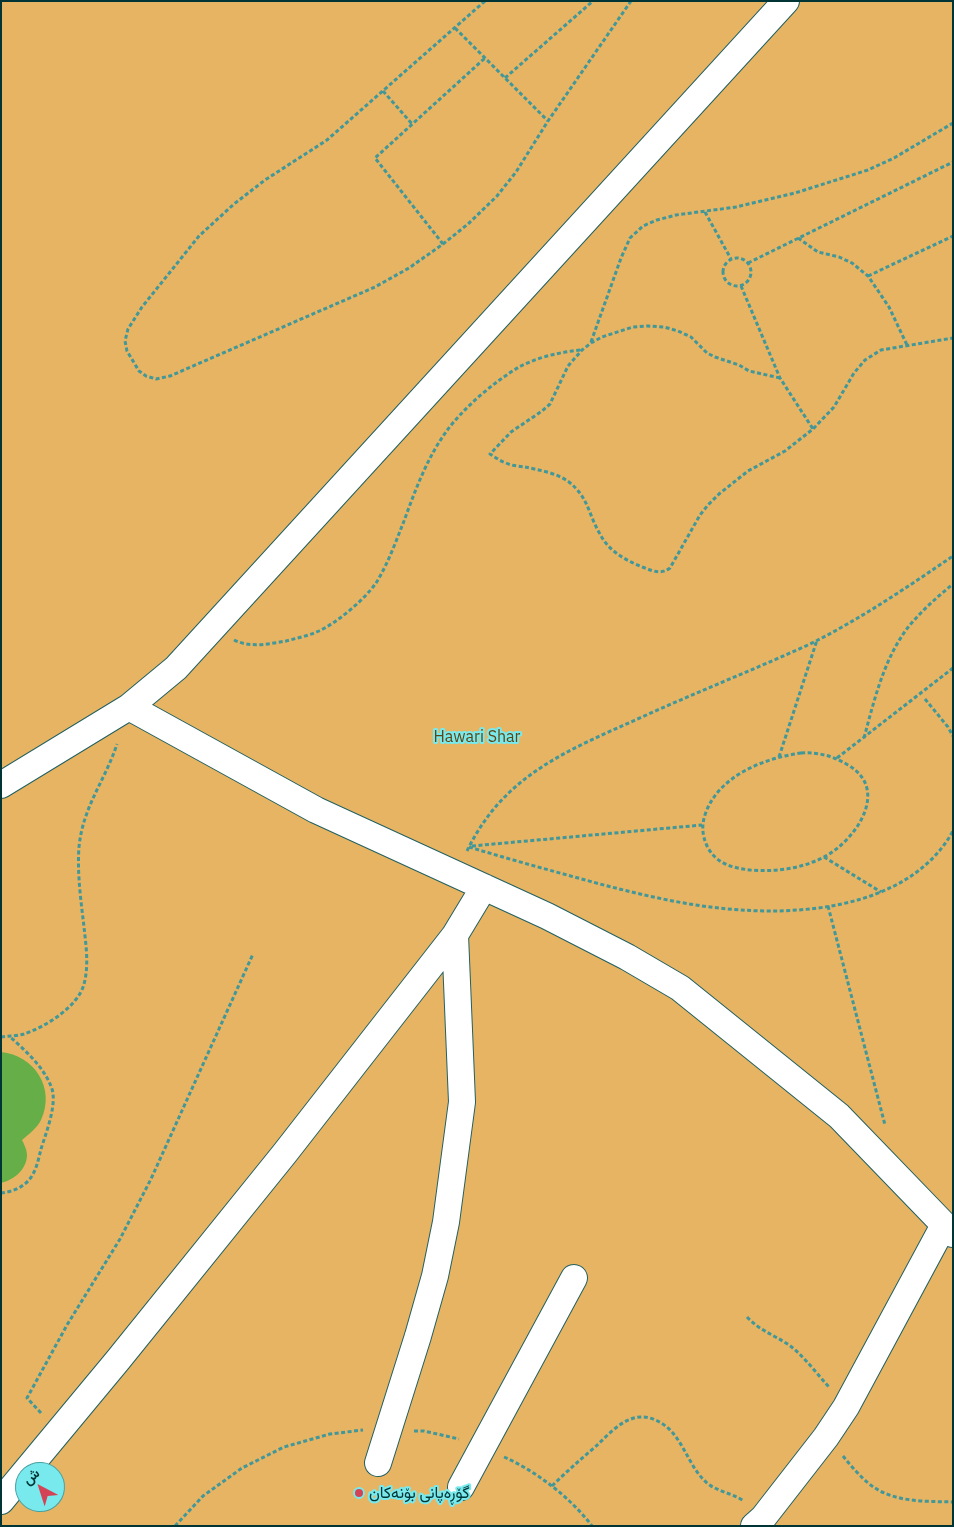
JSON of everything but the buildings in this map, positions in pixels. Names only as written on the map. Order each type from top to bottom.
[{"type":"street","points":[[1,785],[129,707],[176,668],[786,1]]},
{"type":"street","points":[[129,707],[316,810],[574,929],[627,956],[680,988],[838,1116],[948,1229],[846,1407],[826,1437],[759,1522]]},
{"type":"street","points":[[33,1462],[118,1360],[455,935],[484,888]]},
{"type":"street","points":[[378,1463],[435,1276],[446,1222],[462,1102],[455,935]]},
{"type":"street","points":[[461,1486],[574,1278]]},
{"type":"street","points":[[1,1501],[15,1484]]},
{"type":"path","points":[[485,1],[327,140],[250,192],[199,236],[156,288],[135,316],[128,329],[125,341],[127,351],[139,371],[146,376],[156,378],[170,376],[375,287],[409,268],[443,244],[468,224],[497,196],[516,172],[548,121],[631,1]]},
{"type":"path","points":[[505,78],[594,1]]},
{"type":"path","points":[[456,28],[548,121]]},
{"type":"path","points":[[443,244],[376,158],[485,58]]},
{"type":"path","points":[[383,90],[413,125]]},
{"type":"path","points":[[591,343],[621,258],[630,238],[642,226],[676,215],[736,207],[795,193],[868,170],[916,146],[953,123]]},
{"type":"path","points":[[748,263],[953,162]]},
{"type":"path","points":[[705,212],[731,259]]},
{"type":"path","points":[[868,276],[953,236]]},
{"type":"path","points":[[798,238],[818,252],[839,257],[852,263],[868,276],[889,307],[907,345]]},
{"type":"path","points":[[740,258],[748,263],[751,267],[751,277],[745,284],[741,286],[732,285],[725,279],[723,271],[727,262],[731,259],[740,258]]},
{"type":"path","points":[[741,286],[780,378],[813,429]]},
{"type":"path","points":[[780,378],[749,371],[715,357],[707,353],[691,337],[678,331],[664,327],[633,327],[602,337],[582,350],[568,366],[550,404],[511,432],[490,454],[507,464],[545,472],[566,481],[583,496],[599,533],[611,549],[619,556],[650,570],[665,571],[670,568],[700,515],[719,494],[748,471],[785,451],[813,429],[834,407],[854,373],[865,360],[881,350],[953,338]]},
{"type":"path","points":[[217,625],[232,639],[247,645],[262,645],[300,638],[318,631],[347,612],[376,584],[418,485],[434,453],[446,432],[461,415],[500,381],[520,367],[537,360],[582,350]]},
{"type":"path","points":[[456,874],[469,847],[485,821],[504,797],[549,761],[590,740],[817,640],[884,602],[953,556]]},
{"type":"path","points":[[864,738],[880,682],[894,649],[921,613],[953,584]]},
{"type":"path","points":[[778,757],[817,640]]},
{"type":"path","points":[[837,758],[953,668]]},
{"type":"path","points":[[925,699],[953,736]]},
{"type":"path","points":[[1,1037],[22,1034],[53,1020],[79,996],[84,985],[87,966],[79,873],[79,848],[82,829],[89,806],[113,757],[129,707]]},
{"type":"path","points":[[813,753],[837,758],[854,768],[863,779],[868,791],[867,806],[860,823],[841,845],[824,857],[791,869],[774,871],[729,866],[718,860],[710,852],[706,844],[702,825],[711,802],[730,780],[756,765],[778,757],[813,753]]},
{"type":"path","points":[[469,847],[702,825]]},
{"type":"path","points":[[469,847],[638,894],[703,906],[741,910],[774,910],[828,906],[865,898],[881,892],[908,879],[924,867],[937,854],[953,831]]},
{"type":"path","points":[[824,857],[881,892]]},
{"type":"path","points":[[828,906],[886,1128]]},
{"type":"path","points":[[58,1432],[27,1398],[67,1325],[120,1239],[151,1179],[253,954]]},
{"type":"path","points":[[1,1193],[26,1184],[33,1175],[49,1124],[53,1100],[53,1091],[44,1073],[34,1060],[9,1036]]},
{"type":"path","points":[[746,1317],[760,1329],[782,1340],[797,1352],[846,1407]]},
{"type":"path","points":[[552,1486],[616,1428],[632,1418],[641,1417],[657,1420],[665,1424],[678,1439],[701,1478],[720,1492],[740,1499],[759,1522]]},
{"type":"path","points":[[826,1437],[867,1482],[879,1491],[897,1498],[915,1501],[953,1502]]},
{"type":"green space","name":"Hawari Shar","points":[[1,1],[953,1],[953,1526],[1,1526]]},
{"type":"shaded area","points":[[1,1052],[13,1054],[32,1066],[44,1085],[46,1096],[41,1120],[22,1140],[27,1153],[25,1165],[15,1177],[1,1183]]},
{"type":"place","name":"گۆڕەپانی بۆنەکان","points":[[359,1493]]}]
